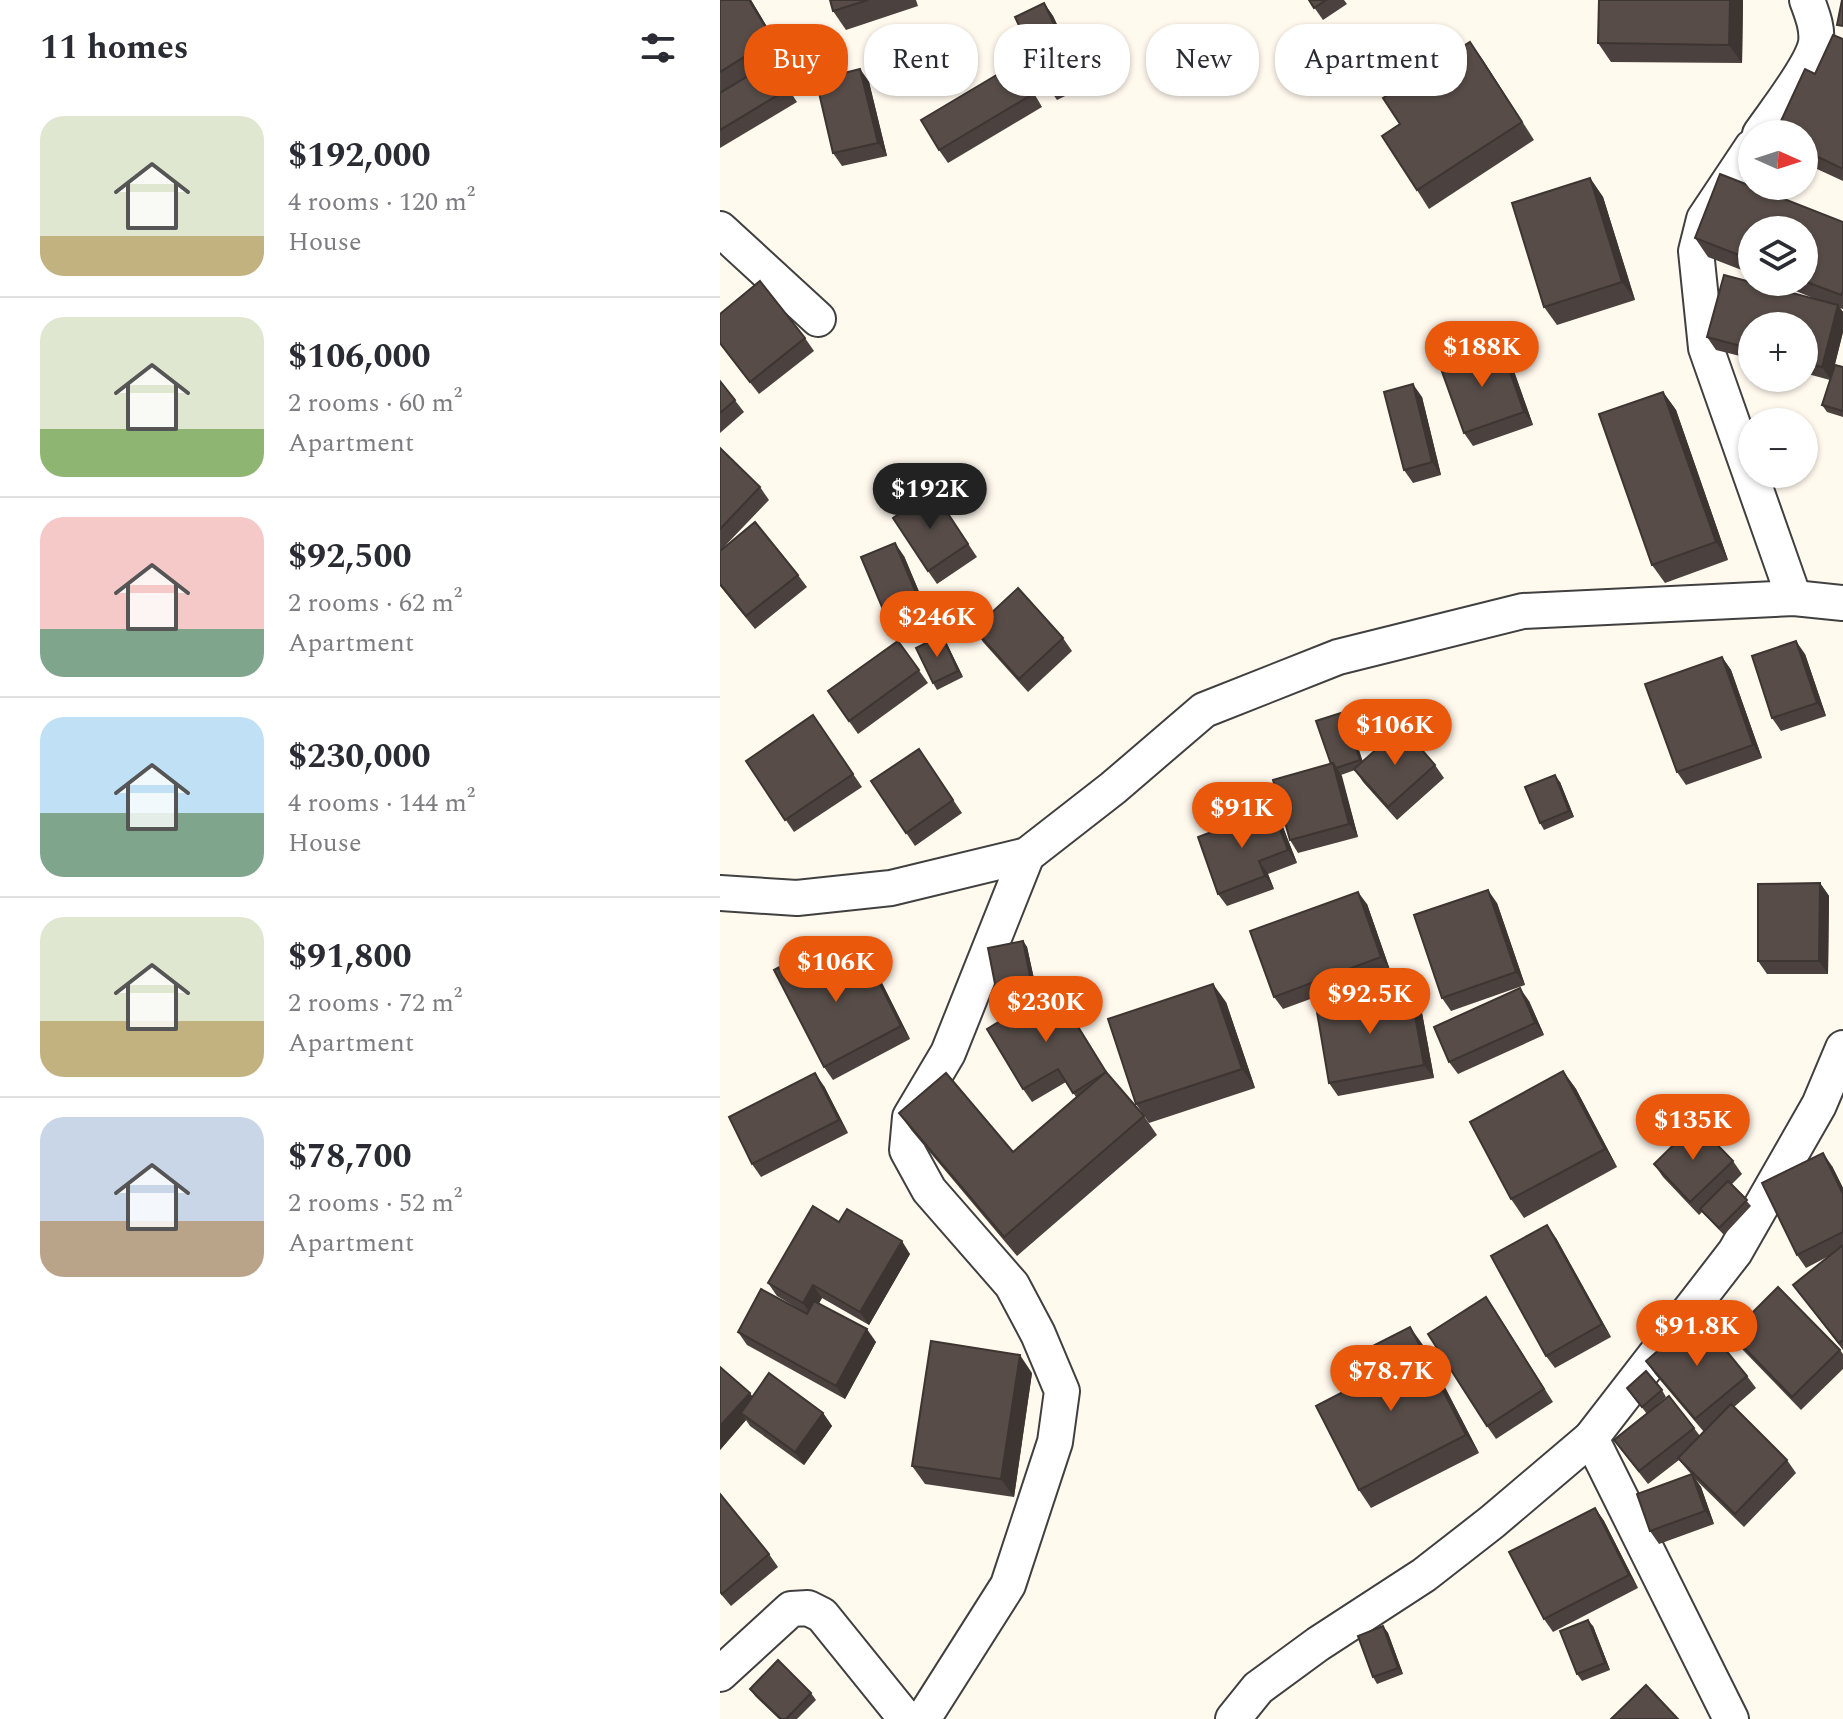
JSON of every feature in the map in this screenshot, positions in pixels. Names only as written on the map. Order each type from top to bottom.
[{"type":"street","points":[[1769,120],[1808,63],[1816,44],[1816,26],[1807,0]]},
{"type":"street","points":[[1738,168],[1704,219],[1696,251],[1706,348],[1794,598]]},
{"type":"street","points":[[720,229],[818,319]]},
{"type":"street","points":[[720,893],[797,898],[891,888],[1027,855],[1113,788],[1204,710],[1338,657],[1523,611],[1794,598],[1843,603]]},
{"type":"street","points":[[923,1719],[1008,1585],[1055,1442],[1062,1391],[1038,1334],[1012,1285],[929,1190],[907,1150],[910,1117],[948,1053],[1027,855]]},
{"type":"street","points":[[1233,1719],[1258,1688],[1318,1644],[1424,1575],[1591,1438],[1735,1252],[1819,1105],[1843,1048]]},
{"type":"street","points":[[1591,1438],[1731,1719]]},
{"type":"street","points":[[720,1674],[791,1609],[808,1608],[822,1615],[906,1719]]},
{"type":"building","points":[[720,0],[749,0],[764,24],[744,24],[744,57],[720,72]]},
{"type":"building","points":[[830,0],[868,0],[833,11]]},
{"type":"building","points":[[1309,0],[1326,0],[1314,8]]},
{"type":"building","points":[[1599,0],[1730,0],[1729,45],[1598,43]]},
{"type":"building","points":[[1843,0],[1843,26],[1837,25]]},
{"type":"building","points":[[1044,3],[1054,24],[1018,24],[1015,17]]},
{"type":"building","points":[[1833,35],[1843,39],[1843,169],[1818,157],[1818,120],[1781,120],[1805,69],[1815,74]]},
{"type":"building","points":[[1470,42],[1522,122],[1417,190],[1382,136],[1400,124],[1383,98],[1467,96],[1467,44]]},
{"type":"building","points":[[860,69],[864,96],[867,96],[878,143],[833,153],[820,96],[848,96],[848,72]]},
{"type":"building","points":[[994,77],[994,96],[1030,96],[939,150],[921,120],[961,96],[978,96],[978,86]]},
{"type":"building","points":[[744,78],[744,96],[776,96],[720,130],[720,93]]},
{"type":"building","points":[[1720,174],[1738,181],[1738,200],[1787,200],[1843,222],[1843,291],[1841,295],[1818,286],[1818,216],[1738,216],[1738,255],[1695,238]]},
{"type":"building","points":[[1590,178],[1622,282],[1544,307],[1512,203]]},
{"type":"building","points":[[1724,275],[1738,279],[1738,296],[1804,296],[1838,305],[1822,367],[1818,366],[1818,312],[1738,312],[1738,345],[1707,337]]},
{"type":"building","points":[[760,281],[805,338],[750,382],[720,343],[720,314]]},
{"type":"building","points":[[1500,344],[1524,412],[1464,433],[1440,366]]},
{"type":"building","points":[[1835,365],[1843,367],[1843,411],[1822,405]]},
{"type":"building","points":[[720,381],[735,400],[720,413]]},
{"type":"building","points":[[1413,384],[1432,462],[1404,470],[1384,392]]},
{"type":"building","points":[[1663,392],[1716,542],[1652,565],[1599,414]]},
{"type":"building","points":[[720,448],[760,487],[720,529]]},
{"type":"building","points":[[933,491],[968,544],[928,571],[893,518]]},
{"type":"building","points":[[755,522],[798,575],[746,616],[720,584],[720,551]]},
{"type":"building","points":[[895,543],[924,612],[890,626],[861,557]]},
{"type":"building","points":[[1018,588],[1063,638],[1019,679],[974,629]]},
{"type":"building","points":[[942,635],[958,671],[933,683],[916,648]]},
{"type":"building","points":[[898,641],[919,670],[849,721],[828,691]]},
{"type":"building","points":[[1796,641],[1817,703],[1772,718],[1752,656]]},
{"type":"building","points":[[1722,657],[1753,745],[1677,772],[1645,684]]},
{"type":"building","points":[[1344,712],[1360,760],[1336,768],[1331,764],[1316,721]]},
{"type":"building","points":[[813,715],[853,774],[785,820],[746,761]]},
{"type":"building","points":[[1402,727],[1435,765],[1388,807],[1354,769]]},
{"type":"building","points":[[919,749],[953,800],[906,833],[871,781]]},
{"type":"building","points":[[1333,763],[1349,824],[1290,840],[1273,780]]},
{"type":"building","points":[[1555,775],[1569,811],[1540,823],[1525,787]]},
{"type":"building","points":[[1272,809],[1288,850],[1259,861],[1265,876],[1218,894],[1198,837]]},
{"type":"building","points":[[1820,883],[1819,961],[1758,961],[1758,884]]},
{"type":"building","points":[[1488,890],[1516,972],[1442,998],[1414,915]]},
{"type":"building","points":[[1358,892],[1381,957],[1274,997],[1250,931]]},
{"type":"building","points":[[828,941],[850,982],[873,970],[901,1026],[824,1067],[774,970]]},
{"type":"building","points":[[1023,941],[1031,981],[996,989],[988,948]]},
{"type":"building","points":[[1213,984],[1242,1069],[1136,1104],[1108,1019]]},
{"type":"building","points":[[1054,988],[1106,1072],[1073,1093],[1058,1069],[1023,1089],[987,1029]]},
{"type":"building","points":[[1520,988],[1535,1023],[1449,1062],[1434,1027]]},
{"type":"building","points":[[1410,989],[1424,1065],[1329,1083],[1316,1006]]},
{"type":"building","points":[[1563,1071],[1605,1149],[1511,1199],[1470,1122]]},
{"type":"building","points":[[1106,1072],[1144,1116],[1004,1237],[899,1113],[946,1073],[1013,1152]]},
{"type":"building","points":[[815,1073],[839,1120],[752,1164],[729,1117]]},
{"type":"building","points":[[1696,1123],[1733,1161],[1690,1202],[1654,1164]]},
{"type":"building","points":[[1823,1153],[1843,1194],[1843,1232],[1797,1255],[1762,1183]]},
{"type":"building","points":[[1728,1181],[1747,1200],[1719,1228],[1700,1209]]},
{"type":"building","points":[[813,1206],[839,1222],[847,1209],[902,1241],[860,1312],[813,1285],[803,1303],[768,1283]]},
{"type":"building","points":[[1547,1225],[1602,1324],[1546,1356],[1491,1256]]},
{"type":"building","points":[[1843,1245],[1843,1340],[1839,1343],[1793,1285]]},
{"type":"building","points":[[1778,1287],[1840,1350],[1792,1397],[1731,1334]]},
{"type":"building","points":[[761,1289],[807,1314],[814,1301],[867,1329],[836,1386],[738,1332]]},
{"type":"building","points":[[1486,1297],[1544,1389],[1487,1426],[1428,1334]]},
{"type":"building","points":[[1698,1316],[1747,1376],[1695,1419],[1646,1361]]},
{"type":"building","points":[[1410,1327],[1466,1435],[1359,1490],[1316,1406],[1378,1374],[1365,1350]]},
{"type":"building","points":[[931,1341],[1020,1355],[1001,1479],[912,1466]]},
{"type":"building","points":[[720,1367],[750,1393],[720,1426]]},
{"type":"building","points":[[1646,1371],[1662,1390],[1642,1407],[1627,1388]]},
{"type":"building","points":[[769,1373],[823,1413],[795,1452],[741,1413]]},
{"type":"building","points":[[1669,1396],[1694,1428],[1639,1471],[1614,1440]]},
{"type":"building","points":[[1731,1404],[1787,1460],[1735,1514],[1678,1458]]},
{"type":"building","points":[[1692,1474],[1705,1511],[1650,1531],[1637,1494]]},
{"type":"building","points":[[720,1494],[769,1554],[722,1594],[720,1591]]},
{"type":"building","points":[[1595,1508],[1629,1575],[1544,1619],[1509,1552]]},
{"type":"building","points":[[1588,1620],[1605,1663],[1577,1674],[1560,1631]]},
{"type":"building","points":[[1383,1626],[1398,1668],[1373,1677],[1358,1636]]},
{"type":"building","points":[[778,1660],[811,1693],[786,1719],[781,1719],[750,1689]]},
{"type":"building","points":[[1646,1685],[1678,1719],[1611,1719]]}]
